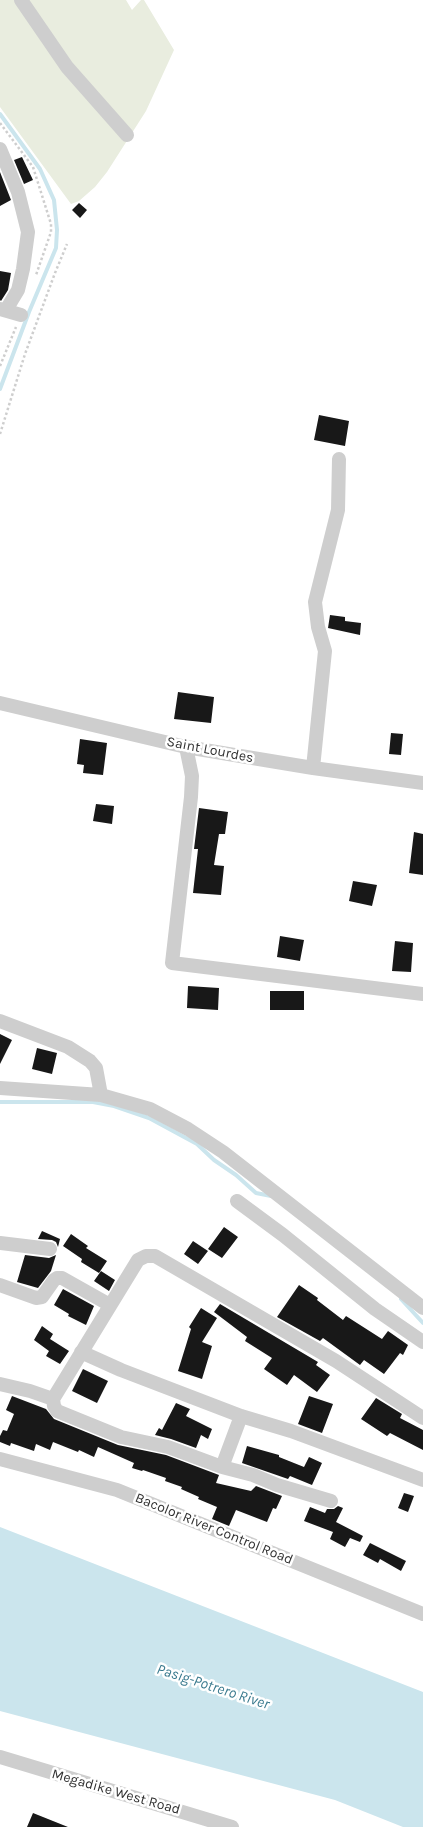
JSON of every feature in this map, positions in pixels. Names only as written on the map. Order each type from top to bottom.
[{"type":"street","points":[[21,0],[67,67],[127,135]]},
{"type":"street","points":[[0,150],[18,192],[28,232],[18,290],[3,310],[21,315]]},
{"type":"street","points":[[313,768],[325,651],[318,627],[315,602],[338,510],[339,459]]},
{"type":"street","name":"Saint Lourdes","points":[[0,703],[186,747],[313,768],[423,783]]},
{"type":"street","points":[[186,747],[192,776],[191,797],[172,963],[423,994]]},
{"type":"street","points":[[0,1021],[68,1047],[90,1061],[96,1068],[101,1095]]},
{"type":"street","points":[[0,1088],[101,1095],[150,1108],[188,1129],[223,1152],[423,1308]]},
{"type":"street","points":[[237,1201],[283,1235],[375,1309],[423,1342]]},
{"type":"street","points":[[0,1243],[50,1249]]},
{"type":"street","points":[[331,1501],[277,1485],[253,1475],[222,1467],[168,1447],[121,1437],[57,1411],[53,1399],[138,1260],[146,1256],[155,1256],[336,1361],[423,1418]]},
{"type":"street","points":[[0,1285],[36,1298],[42,1297],[54,1280],[62,1278],[110,1305]]},
{"type":"street","points":[[81,1352],[121,1370],[241,1416],[292,1431],[423,1480]]},
{"type":"street","points":[[0,1384],[53,1399]]},
{"type":"street","points":[[222,1467],[241,1416]]},
{"type":"street","name":"Bacolor River Control Road","points":[[0,1458],[117,1490],[423,1614]]},
{"type":"street","name":"Megadike West Road","points":[[0,1757],[232,1827]]},
{"type":"path","points":[[0,434],[25,354],[54,273],[67,244]]},
{"type":"path","points":[[0,366],[21,315]]},
{"type":"shaded area","points":[[0,0],[126,0],[132,10],[141,0],[144,0],[174,50],[146,111],[107,172],[95,187],[79,201],[71,204],[0,107]]},
{"type":"water","name":"Pasig-Potrero River","points":[[0,1527],[423,1692],[423,1827],[403,1827],[335,1800],[0,1711]]},
{"type":"building","points":[[22,157],[33,180],[24,184],[14,160]]},
{"type":"building","points":[[0,172],[11,200],[0,206]]},
{"type":"building","points":[[79,203],[87,210],[80,218],[72,210]]},
{"type":"building","points":[[0,271],[11,273],[8,290],[1,301],[0,300]]},
{"type":"building","points":[[319,415],[349,421],[345,446],[314,440]]},
{"type":"building","points":[[330,615],[345,617],[345,621],[361,623],[360,635],[328,628]]},
{"type":"building","points":[[178,692],[214,697],[211,723],[174,719]]},
{"type":"building","points":[[391,733],[403,734],[401,755],[389,754]]},
{"type":"building","points":[[80,739],[107,743],[103,775],[83,773],[84,765],[77,764]]},
{"type":"building","points":[[96,804],[114,806],[112,824],[93,821]]},
{"type":"building","points":[[199,808],[228,812],[225,834],[219,834],[214,865],[224,866],[221,895],[193,893],[198,849],[194,849]]},
{"type":"building","points":[[414,832],[423,834],[423,875],[409,873]]},
{"type":"building","points":[[353,881],[377,885],[372,906],[349,901]]},
{"type":"building","points":[[280,936],[304,940],[300,961],[277,957]]},
{"type":"building","points":[[395,941],[413,943],[411,972],[392,971]]},
{"type":"building","points":[[188,986],[219,988],[218,1010],[187,1008]]},
{"type":"building","points":[[270,991],[304,991],[304,1010],[270,1010]]},
{"type":"building","points":[[0,1034],[12,1040],[0,1064]]},
{"type":"building","points":[[37,1048],[57,1053],[52,1074],[32,1069]]},
{"type":"building","points":[[224,1227],[238,1237],[222,1258],[208,1249]]},
{"type":"building","points":[[42,1231],[60,1239],[58,1247],[56,1242],[52,1240],[38,1239]]},
{"type":"building","points":[[71,1234],[88,1246],[86,1248],[107,1261],[99,1273],[81,1262],[82,1259],[63,1246]]},
{"type":"building","points":[[193,1241],[208,1251],[198,1264],[184,1254]]},
{"type":"building","points":[[25,1255],[49,1258],[56,1255],[51,1271],[38,1288],[17,1282]]},
{"type":"building","points":[[101,1271],[115,1280],[109,1291],[94,1281]]},
{"type":"building","points":[[299,1285],[318,1298],[317,1300],[343,1320],[346,1316],[382,1339],[388,1331],[408,1345],[403,1355],[400,1353],[384,1374],[364,1360],[360,1365],[323,1338],[320,1341],[277,1317]]},
{"type":"building","points":[[63,1289],[94,1306],[86,1325],[68,1316],[69,1314],[54,1305]]},
{"type":"building","points":[[220,1304],[318,1362],[316,1365],[330,1375],[317,1392],[294,1375],[287,1385],[264,1369],[272,1358],[245,1341],[247,1337],[214,1312]]},
{"type":"building","points":[[201,1308],[217,1318],[202,1342],[212,1346],[202,1379],[178,1371],[191,1329],[189,1327]]},
{"type":"building","points":[[42,1326],[53,1334],[50,1339],[69,1351],[60,1364],[46,1356],[49,1351],[34,1340]]},
{"type":"building","points":[[83,1369],[108,1381],[97,1403],[72,1391]]},
{"type":"building","points":[[12,1396],[46,1409],[54,1419],[118,1445],[166,1455],[219,1475],[216,1483],[251,1491],[256,1486],[282,1496],[276,1509],[273,1508],[267,1522],[236,1510],[229,1526],[212,1519],[217,1507],[198,1499],[199,1497],[181,1489],[182,1487],[165,1481],[166,1478],[132,1468],[134,1463],[98,1447],[94,1457],[53,1442],[50,1450],[36,1444],[34,1451],[11,1443],[10,1446],[0,1442],[0,1436],[3,1430],[7,1431],[14,1414],[6,1410]]},
{"type":"building","points":[[309,1396],[333,1404],[322,1433],[298,1424]]},
{"type":"building","points":[[376,1398],[402,1414],[400,1418],[423,1430],[423,1450],[390,1433],[387,1436],[361,1419]]},
{"type":"building","points":[[176,1403],[190,1409],[186,1416],[212,1429],[208,1439],[201,1435],[196,1448],[155,1435],[159,1428],[162,1430]]},
{"type":"building","points":[[247,1446],[279,1455],[279,1457],[304,1467],[309,1457],[322,1463],[312,1485],[290,1476],[288,1479],[242,1463]]},
{"type":"building","points":[[404,1493],[414,1496],[408,1512],[398,1508]]},
{"type":"building","points":[[338,1506],[343,1508],[336,1522],[363,1536],[360,1542],[350,1538],[345,1547],[330,1539],[333,1532],[304,1521],[310,1507],[325,1513],[327,1509],[334,1509]]},
{"type":"building","points":[[370,1543],[406,1561],[401,1571],[380,1559],[378,1563],[363,1555]]},
{"type":"building","points":[[33,1813],[68,1827],[27,1827]]},
{"type":"waterway","points":[[0,114],[40,169],[54,200],[57,230],[56,248],[0,389]]},
{"type":"waterway","points":[[0,1102],[93,1102],[114,1106],[149,1118],[197,1144],[256,1193],[271,1196]]},
{"type":"waterway","points":[[401,1299],[423,1323]]}]
